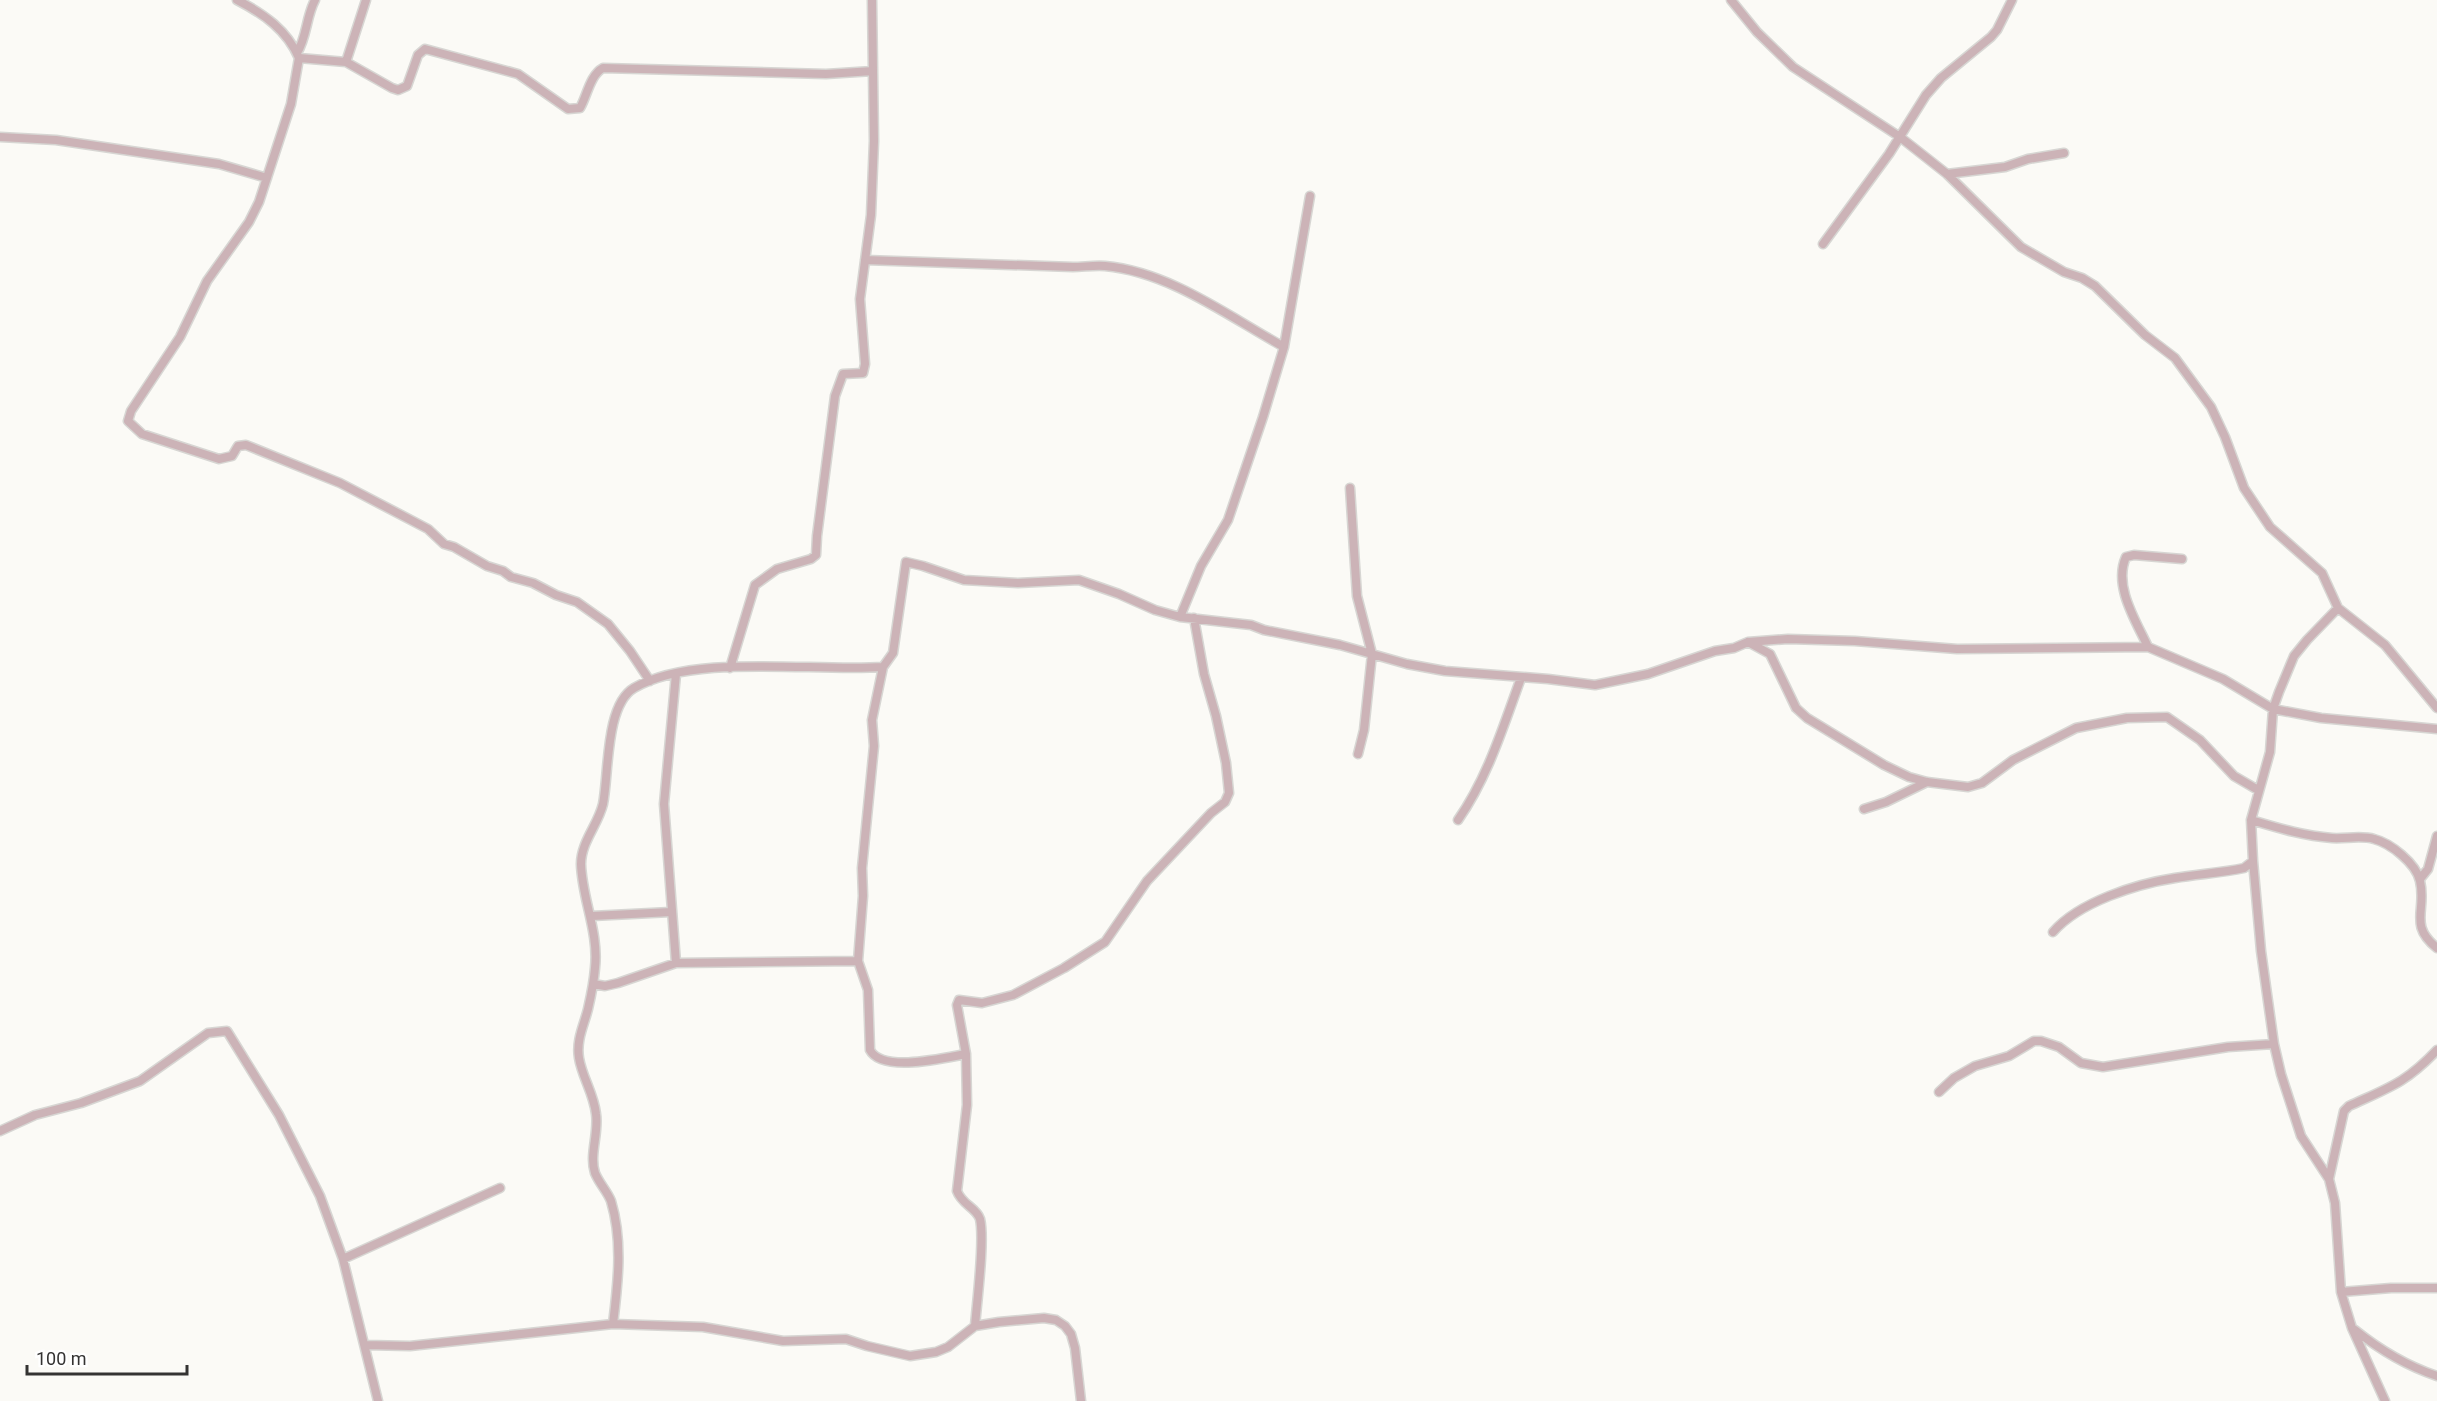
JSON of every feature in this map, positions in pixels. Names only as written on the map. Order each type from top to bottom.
[{"type":"street","points":[[237,0],[258,11],[277,26],[291,41],[298,56]]},
{"type":"street","points":[[315,0],[308,13],[304,43],[298,56],[291,104],[267,178],[249,222],[207,281],[180,337],[131,411],[128,421],[142,434],[210,456],[226,458],[232,456],[238,446],[246,446],[350,488],[428,529],[444,544],[454,547],[487,566],[503,570],[511,577],[533,584],[586,608],[608,624],[650,681]]},
{"type":"street","points":[[346,62],[366,0]]},
{"type":"street","points":[[730,668],[755,585],[777,568],[811,559],[816,555],[835,396],[843,374],[863,373],[865,364],[860,299],[871,215],[874,141],[872,0]]},
{"type":"street","points":[[1731,0],[1757,32],[1793,67],[1900,137],[1947,174],[2021,247],[2064,272],[2096,286],[2145,335],[2175,358],[2211,407],[2244,488],[2270,527],[2322,573],[2338,608],[2392,652],[2437,708]]},
{"type":"street","points":[[1823,244],[1900,137],[1926,95],[1941,78],[1998,30],[2012,0]]},
{"type":"street","points":[[298,56],[346,62],[358,71],[398,90],[407,86],[418,55],[425,49],[432,50],[518,74],[568,109],[573,110],[580,108],[598,70],[603,68],[826,74],[873,71]]},
{"type":"street","points":[[0,137],[56,140],[168,156],[219,164],[267,178]]},
{"type":"street","points":[[1947,174],[2005,167],[2028,159],[2064,153]]},
{"type":"street","points":[[1180,617],[1201,566],[1228,520],[1263,417],[1284,347],[1310,196]]},
{"type":"street","points":[[865,260],[1104,266],[1139,272],[1209,303],[1284,347]]},
{"type":"street","points":[[1350,488],[1358,596],[1372,654],[1364,730],[1358,754]]},
{"type":"street","points":[[2148,647],[2125,593],[2123,564],[2126,557],[2134,555],[2182,559]]},
{"type":"street","points":[[966,1054],[921,1061],[882,1061],[873,1056],[870,1050],[868,990],[858,961],[863,896],[862,868],[874,746],[872,720],[883,667],[893,653],[906,562],[964,580],[1018,583],[1079,580],[1110,590],[1155,610],[1180,617],[1251,625],[1264,630],[1308,637],[1435,669],[1521,678],[1548,678],[1594,685],[1647,674],[1748,642],[1795,639],[2007,650],[2148,647],[2223,679],[2273,709],[2320,718],[2437,729]]},
{"type":"street","points":[[2338,608],[2294,656],[2273,709],[2270,752],[2251,820],[2253,861],[2261,951],[2274,1044],[2284,1085],[2301,1136],[2329,1179],[2335,1203],[2341,1292],[2352,1328],[2385,1401]]},
{"type":"street","points":[[975,1326],[980,1219],[975,1210],[960,1199],[957,1191],[967,1105],[966,1054],[957,1005],[959,1000],[982,1003],[1013,995],[1065,968],[1105,942],[1147,881],[1211,813],[1225,802],[1229,784],[1226,763],[1204,674],[1194,618]]},
{"type":"street","points":[[1748,642],[1770,654],[1796,708],[1807,718],[1884,765],[1927,782],[1968,787],[1982,783],[2013,760],[2076,728],[2127,718],[2156,716],[2167,717],[2176,722],[2200,740],[2234,776],[2258,790]]},
{"type":"street","points":[[613,1324],[619,1278],[616,1227],[608,1194],[596,1175],[594,1165],[597,1116],[579,1057],[581,1032],[596,966],[592,916],[581,862],[589,836],[603,806],[608,752],[616,711],[624,696],[633,688],[650,681],[706,668],[883,667]]},
{"type":"street","points":[[676,674],[664,804],[676,963]]},
{"type":"street","points":[[1458,820],[1485,773],[1521,678]]},
{"type":"street","points":[[1864,809],[1886,802],[1927,782]]},
{"type":"street","points":[[2251,820],[2315,836],[2377,839],[2398,853],[2413,866],[2420,879],[2419,919],[2423,935],[2437,948]]},
{"type":"street","points":[[2420,879],[2428,869],[2437,836]]},
{"type":"street","points":[[2053,932],[2064,919],[2103,899],[2166,879],[2244,868],[2253,861]]},
{"type":"street","points":[[592,916],[671,912]]},
{"type":"street","points":[[592,984],[605,986],[618,983],[676,963],[858,961]]},
{"type":"street","points":[[0,1131],[35,1115],[81,1103],[140,1081],[208,1033],[227,1031],[279,1115],[320,1196],[343,1259],[378,1401]]},
{"type":"street","points":[[1939,1092],[1954,1077],[1987,1060],[2009,1056],[2034,1041],[2059,1047],[2081,1062],[2103,1067],[2228,1047],[2274,1044]]},
{"type":"street","points":[[2329,1179],[2344,1111],[2349,1106],[2394,1087],[2409,1077],[2437,1050]]},
{"type":"street","points":[[343,1259],[500,1188]]},
{"type":"street","points":[[2341,1292],[2391,1288],[2437,1288]]},
{"type":"street","points":[[366,1345],[410,1346],[613,1324],[704,1327],[783,1341],[846,1339],[910,1356],[930,1354],[948,1347],[975,1326],[1044,1318],[1056,1320],[1071,1334],[1075,1348],[1081,1401]]},
{"type":"street","points":[[2352,1328],[2399,1360],[2437,1376]]}]
